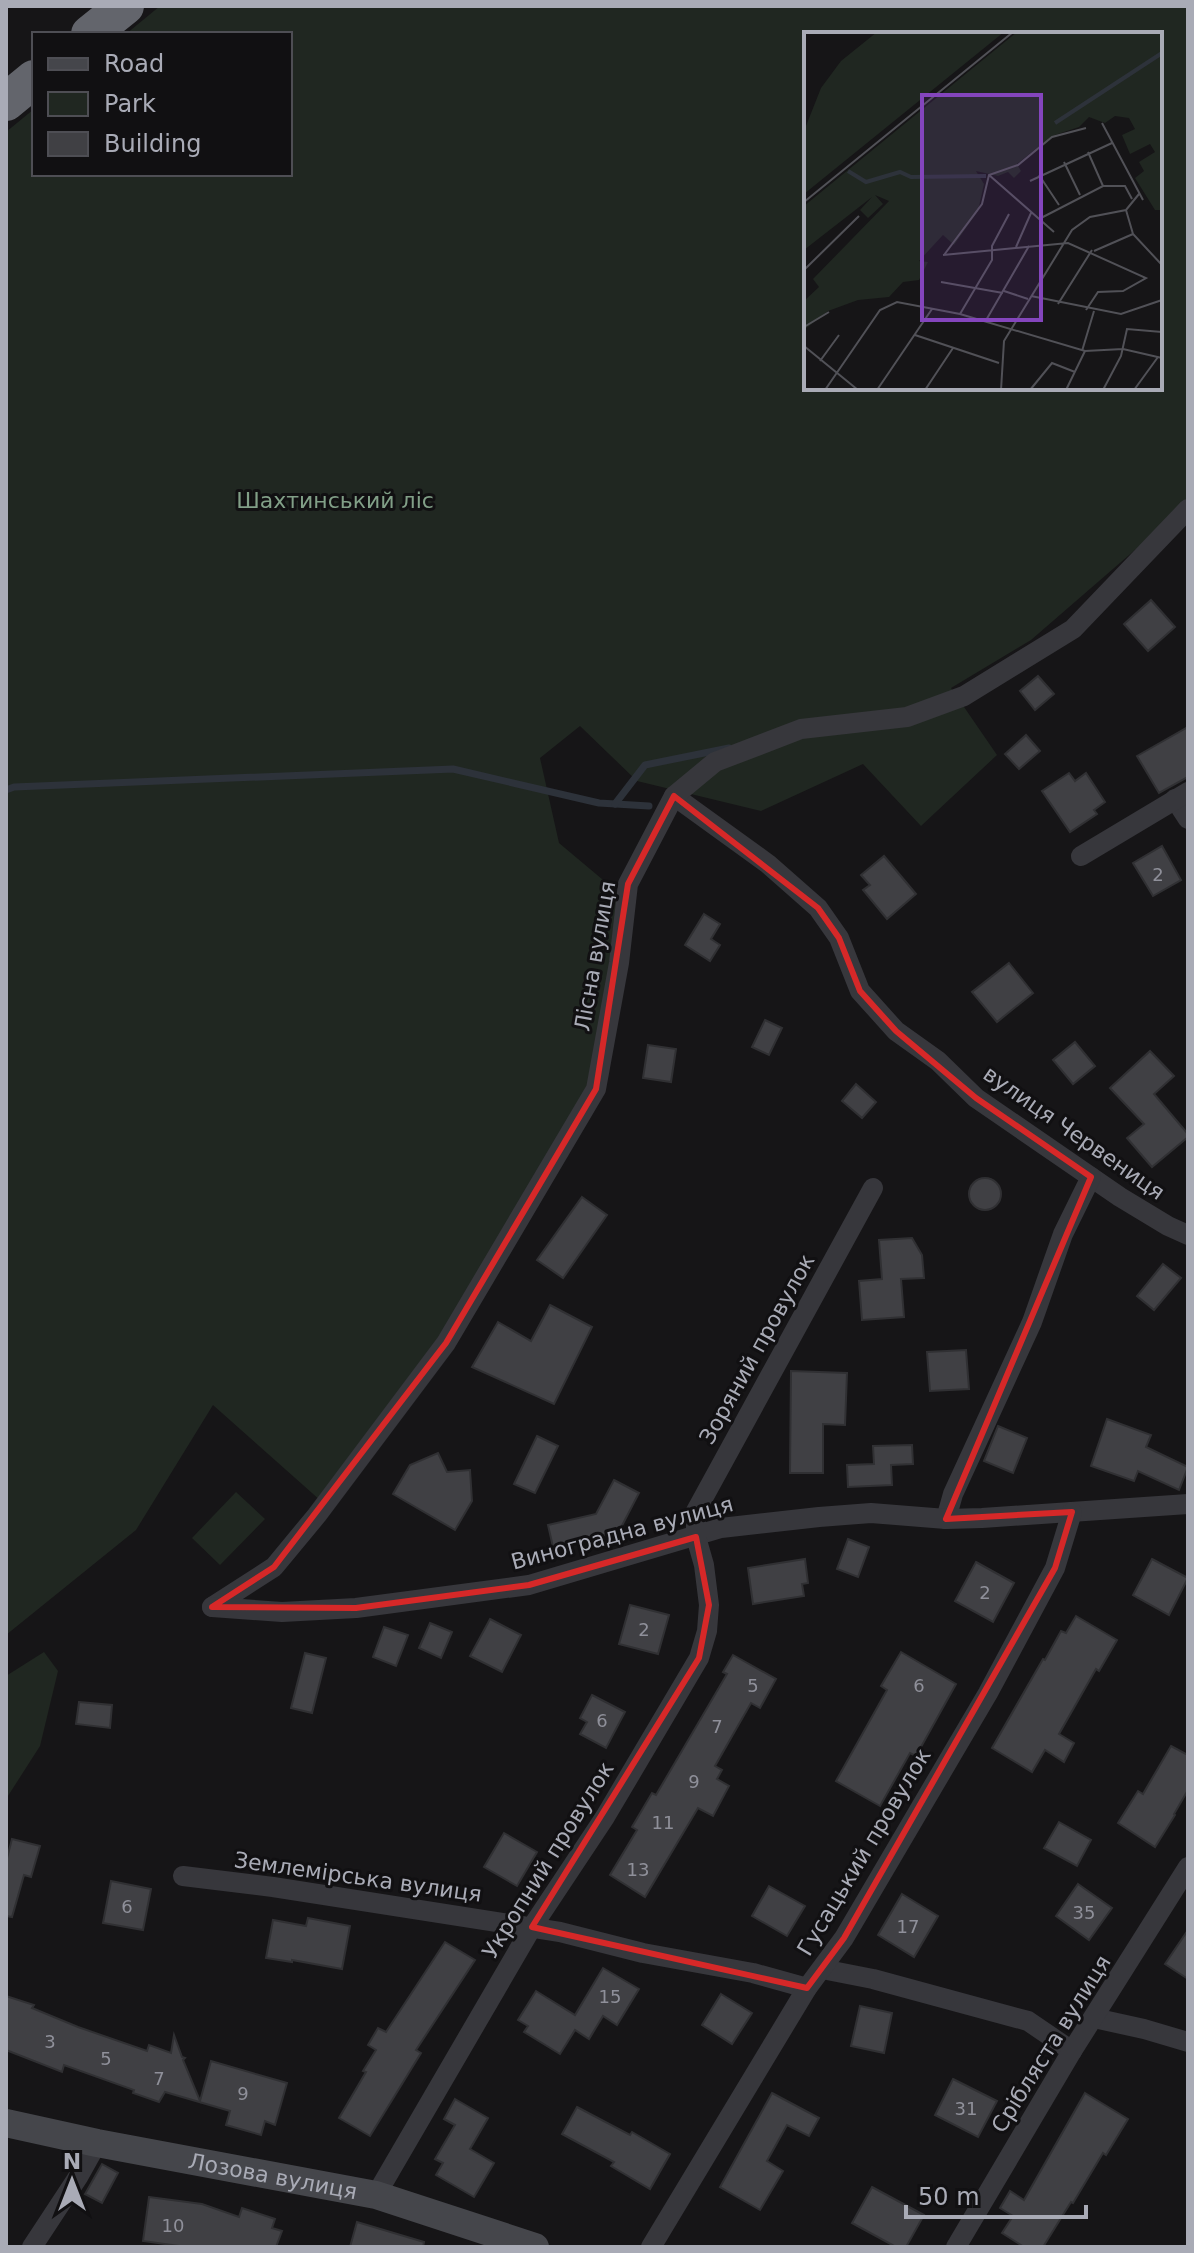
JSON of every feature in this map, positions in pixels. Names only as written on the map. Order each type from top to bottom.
[{"type":"highway","points":[[92,32],[125,6]]},
{"type":"highway","points":[[6,102],[32,81]]},
{"type":"street","name":"Лісна вулиця","points":[[212,1607],[274,1567],[317,1515],[446,1343],[596,1089],[619,963],[628,884],[674,796],[715,762],[801,729],[907,717],[964,696],[1073,629],[1188,509]]},
{"type":"street","name":"вулиця Червениця","points":[[674,796],[768,864],[818,908],[839,938],[860,991],[896,1031],[938,1061],[976,1098],[1091,1177],[1156,1219],[1188,1235]]},
{"type":"street","points":[[1081,856],[1181,796],[1188,819]]},
{"type":"street","points":[[946,1519],[953,1494],[1032,1322],[1063,1234],[1091,1177]]},
{"type":"street","name":"Зоряний провулок","points":[[696,1537],[696,1511],[873,1188]]},
{"type":"street","name":"Виноградна вулиця","points":[[212,1607],[282,1612],[356,1608],[529,1585],[721,1528],[819,1517],[871,1513],[946,1519],[1188,1504]]},
{"type":"street","name":"Гусацький провулок","points":[[651,2247],[807,1988],[844,1938],[988,1693],[1055,1568],[1072,1512]]},
{"type":"street","name":"Укропний провулок","points":[[376,2195],[532,1927],[605,1817],[699,1658],[707,1631],[709,1605],[704,1565],[696,1537]]},
{"type":"street","name":"Срібляста вулиця","points":[[956,2247],[1072,2051],[1188,1867]]},
{"type":"street","name":"Землемірська вулиця","points":[[183,1876],[532,1927],[643,1953],[753,1973],[807,1988]]},
{"type":"street","points":[[822,1969],[873,1979],[1028,2021],[1072,2051]]},
{"type":"street","points":[[1094,2018],[1188,2042]]},
{"type":"street","name":"Лозова вулиця","points":[[6,2123],[376,2195],[535,2247]]},
{"type":"street","points":[[32,2247],[97,2143]]},
{"type":"highlighted area","points":[[674,796],[818,908],[839,938],[860,991],[896,1031],[976,1098],[1091,1177],[946,1519],[1072,1512],[1055,1568],[844,1938],[807,1988],[532,1927],[699,1658],[709,1605],[696,1537],[529,1585],[356,1608],[212,1607],[274,1567],[446,1343],[596,1089],[628,884]]},
{"type":"green space","name":"Шахтинський ліс","points":[[160,6],[1188,6],[1188,504],[1031,640],[951,688],[997,755],[921,826],[863,764],[761,811],[637,781],[580,726],[540,758],[559,843],[621,895],[608,1041],[558,1162],[430,1367],[321,1501],[213,1405],[136,1530],[6,1635],[6,132],[32,111],[32,176],[292,176],[292,32],[128,32]]},
{"type":"green space","points":[[236,1492],[265,1519],[220,1565],[192,1538]]},
{"type":"green space","points":[[44,1652],[58,1671],[40,1746],[6,1799],[6,1676]]},
{"type":"building","points":[[1151,600],[1175,627],[1148,651],[1124,624]]},
{"type":"building","points":[[1038,676],[1054,694],[1035,710],[1020,691]]},
{"type":"building","points":[[1188,727],[1188,777],[1159,793],[1137,756]]},
{"type":"building","points":[[1026,735],[1040,751],[1019,769],[1005,754]]},
{"type":"building","points":[[1069,773],[1075,781],[1086,773],[1105,802],[1094,810],[1097,814],[1070,832],[1042,791]]},
{"type":"building","points":[[1162,846],[1181,880],[1153,896],[1133,863]]},
{"type":"building","points":[[884,856],[916,894],[887,919],[863,890],[870,885],[861,875]]},
{"type":"building","points":[[704,914],[720,924],[711,939],[720,945],[710,961],[685,945]]},
{"type":"building","points":[[1009,963],[1033,993],[997,1022],[972,992]]},
{"type":"building","points":[[765,1020],[782,1028],[769,1055],[752,1047]]},
{"type":"building","points":[[1075,1042],[1095,1066],[1073,1084],[1053,1060]]},
{"type":"building","points":[[648,1045],[676,1049],[671,1082],[643,1078]]},
{"type":"building","points":[[1150,1051],[1174,1076],[1154,1094],[1188,1134],[1152,1167],[1127,1138],[1144,1124],[1110,1088]]},
{"type":"building","points":[[856,1084],[876,1102],[862,1118],[842,1101]]},
{"type":"building","points":[[985,1178],[996,1183],[1001,1194],[996,1205],[985,1210],[974,1205],[969,1194],[974,1183]]},
{"type":"building","points":[[582,1197],[607,1215],[563,1278],[537,1260]]},
{"type":"building","points":[[912,1238],[922,1255],[924,1278],[901,1279],[904,1317],[862,1320],[859,1281],[882,1279],[879,1240]]},
{"type":"building","points":[[1163,1264],[1181,1278],[1154,1310],[1137,1296]]},
{"type":"building","points":[[550,1305],[592,1327],[554,1404],[472,1367],[498,1322],[531,1341]]},
{"type":"building","points":[[966,1350],[969,1389],[930,1391],[927,1352]]},
{"type":"building","points":[[791,1371],[847,1373],[845,1425],[823,1424],[823,1473],[790,1473]]},
{"type":"building","points":[[1107,1419],[1151,1435],[1146,1447],[1188,1467],[1179,1490],[1138,1471],[1134,1481],[1091,1466]]},
{"type":"building","points":[[998,1426],[1027,1438],[1013,1473],[984,1461]]},
{"type":"building","points":[[537,1436],[558,1446],[535,1493],[514,1484]]},
{"type":"building","points":[[912,1445],[913,1464],[891,1465],[892,1485],[848,1487],[847,1465],[874,1464],[873,1446]]},
{"type":"building","points":[[438,1453],[447,1472],[470,1470],[472,1501],[455,1530],[393,1494],[410,1465]]},
{"type":"building","points":[[614,1480],[639,1493],[615,1539],[605,1535],[553,1547],[548,1525],[596,1514]]},
{"type":"building","points":[[848,1539],[869,1547],[858,1577],[837,1569]]},
{"type":"building","points":[[805,1559],[808,1583],[802,1584],[804,1596],[753,1604],[748,1568]]},
{"type":"building","points":[[1152,1559],[1188,1578],[1169,1615],[1133,1595]]},
{"type":"building","points":[[976,1562],[1014,1583],[993,1622],[955,1601]]},
{"type":"building","points":[[630,1605],[669,1615],[658,1654],[619,1644]]},
{"type":"building","points":[[1076,1616],[1117,1640],[1099,1671],[1096,1669],[1059,1734],[1074,1743],[1064,1762],[1045,1750],[1032,1772],[992,1748],[1043,1659],[1061,1631],[1066,1633]]},
{"type":"building","points":[[490,1619],[521,1635],[502,1672],[470,1656]]},
{"type":"building","points":[[430,1623],[452,1632],[441,1658],[419,1648]]},
{"type":"building","points":[[384,1627],[408,1635],[396,1666],[373,1657]]},
{"type":"building","points":[[901,1652],[956,1684],[916,1756],[910,1753],[880,1806],[836,1781],[887,1690],[881,1686]]},
{"type":"building","points":[[305,1653],[326,1658],[312,1713],[291,1708]]},
{"type":"building","points":[[733,1655],[776,1679],[760,1708],[751,1703],[715,1766],[722,1770],[717,1779],[729,1786],[713,1816],[698,1808],[645,1897],[610,1875],[637,1830],[632,1827],[652,1793],[656,1795],[727,1674],[723,1672]]},
{"type":"building","points":[[592,1695],[625,1712],[606,1748],[580,1734],[587,1722],[580,1718]]},
{"type":"building","points":[[79,1702],[112,1705],[110,1728],[76,1724]]},
{"type":"building","points":[[1171,1746],[1188,1755],[1188,1790],[1155,1847],[1118,1823],[1138,1791],[1143,1794]]},
{"type":"building","points":[[1059,1822],[1091,1840],[1077,1866],[1044,1848]]},
{"type":"building","points":[[504,1833],[537,1852],[517,1886],[484,1867]]},
{"type":"building","points":[[12,1839],[40,1846],[31,1877],[24,1875],[12,1917],[6,1916],[6,1862]]},
{"type":"building","points":[[111,1881],[151,1889],[143,1930],[103,1923]]},
{"type":"building","points":[[1078,1884],[1112,1908],[1089,1940],[1056,1916]]},
{"type":"building","points":[[769,1886],[805,1906],[787,1936],[752,1916]]},
{"type":"building","points":[[902,1894],[938,1916],[914,1957],[878,1935]]},
{"type":"building","points":[[308,1918],[350,1926],[342,1969],[266,1958],[273,1920],[306,1926]]},
{"type":"building","points":[[1188,1930],[1188,1979],[1165,1964]]},
{"type":"building","points":[[445,1942],[475,1960],[416,2050],[421,2053],[370,2136],[339,2118],[376,2050],[368,2045],[378,2028],[386,2032]]},
{"type":"building","points":[[603,1968],[639,1989],[617,2025],[603,2016],[589,2039],[575,2030],[560,2054],[524,2032],[528,2026],[518,2020],[536,1991],[575,2015]]},
{"type":"building","points":[[721,1994],[752,2013],[732,2044],[702,2025]]},
{"type":"building","points":[[6,1996],[34,2005],[32,2008],[78,2027],[147,2051],[149,2045],[171,2053],[174,2035],[200,2101],[211,2061],[287,2083],[275,2125],[265,2121],[261,2135],[226,2125],[230,2111],[165,2092],[159,2102],[64,2065],[62,2072],[6,2050]]},
{"type":"building","points":[[860,2006],[892,2013],[884,2053],[851,2046]]},
{"type":"building","points":[[953,2079],[997,2101],[978,2137],[935,2115]]},
{"type":"building","points":[[772,2093],[819,2118],[809,2136],[787,2125],[767,2161],[783,2171],[760,2210],[720,2187]]},
{"type":"building","points":[[1085,2093],[1128,2119],[1043,2247],[1024,2247],[1002,2233],[1013,2216],[1000,2208],[1010,2191],[1024,2200]]},
{"type":"building","points":[[455,2099],[488,2118],[470,2149],[494,2163],[474,2197],[436,2175],[443,2163],[435,2159],[455,2125],[444,2119]]},
{"type":"building","points":[[577,2107],[630,2135],[632,2132],[670,2154],[650,2189],[611,2166],[614,2162],[562,2134]]},
{"type":"building","points":[[102,2164],[118,2173],[102,2203],[85,2194]]},
{"type":"building","points":[[872,2187],[924,2215],[906,2247],[896,2247],[852,2223]]},
{"type":"building","points":[[149,2197],[202,2204],[239,2217],[242,2208],[275,2219],[272,2228],[282,2231],[276,2247],[186,2247],[143,2241]]},
{"type":"building","points":[[357,2222],[424,2242],[423,2247],[350,2247]]},
{"type":"waterway","points":[[615,804],[645,765],[729,748]]},
{"type":"waterway","points":[[6,790],[14,787],[453,769],[599,803],[649,806]]}]
